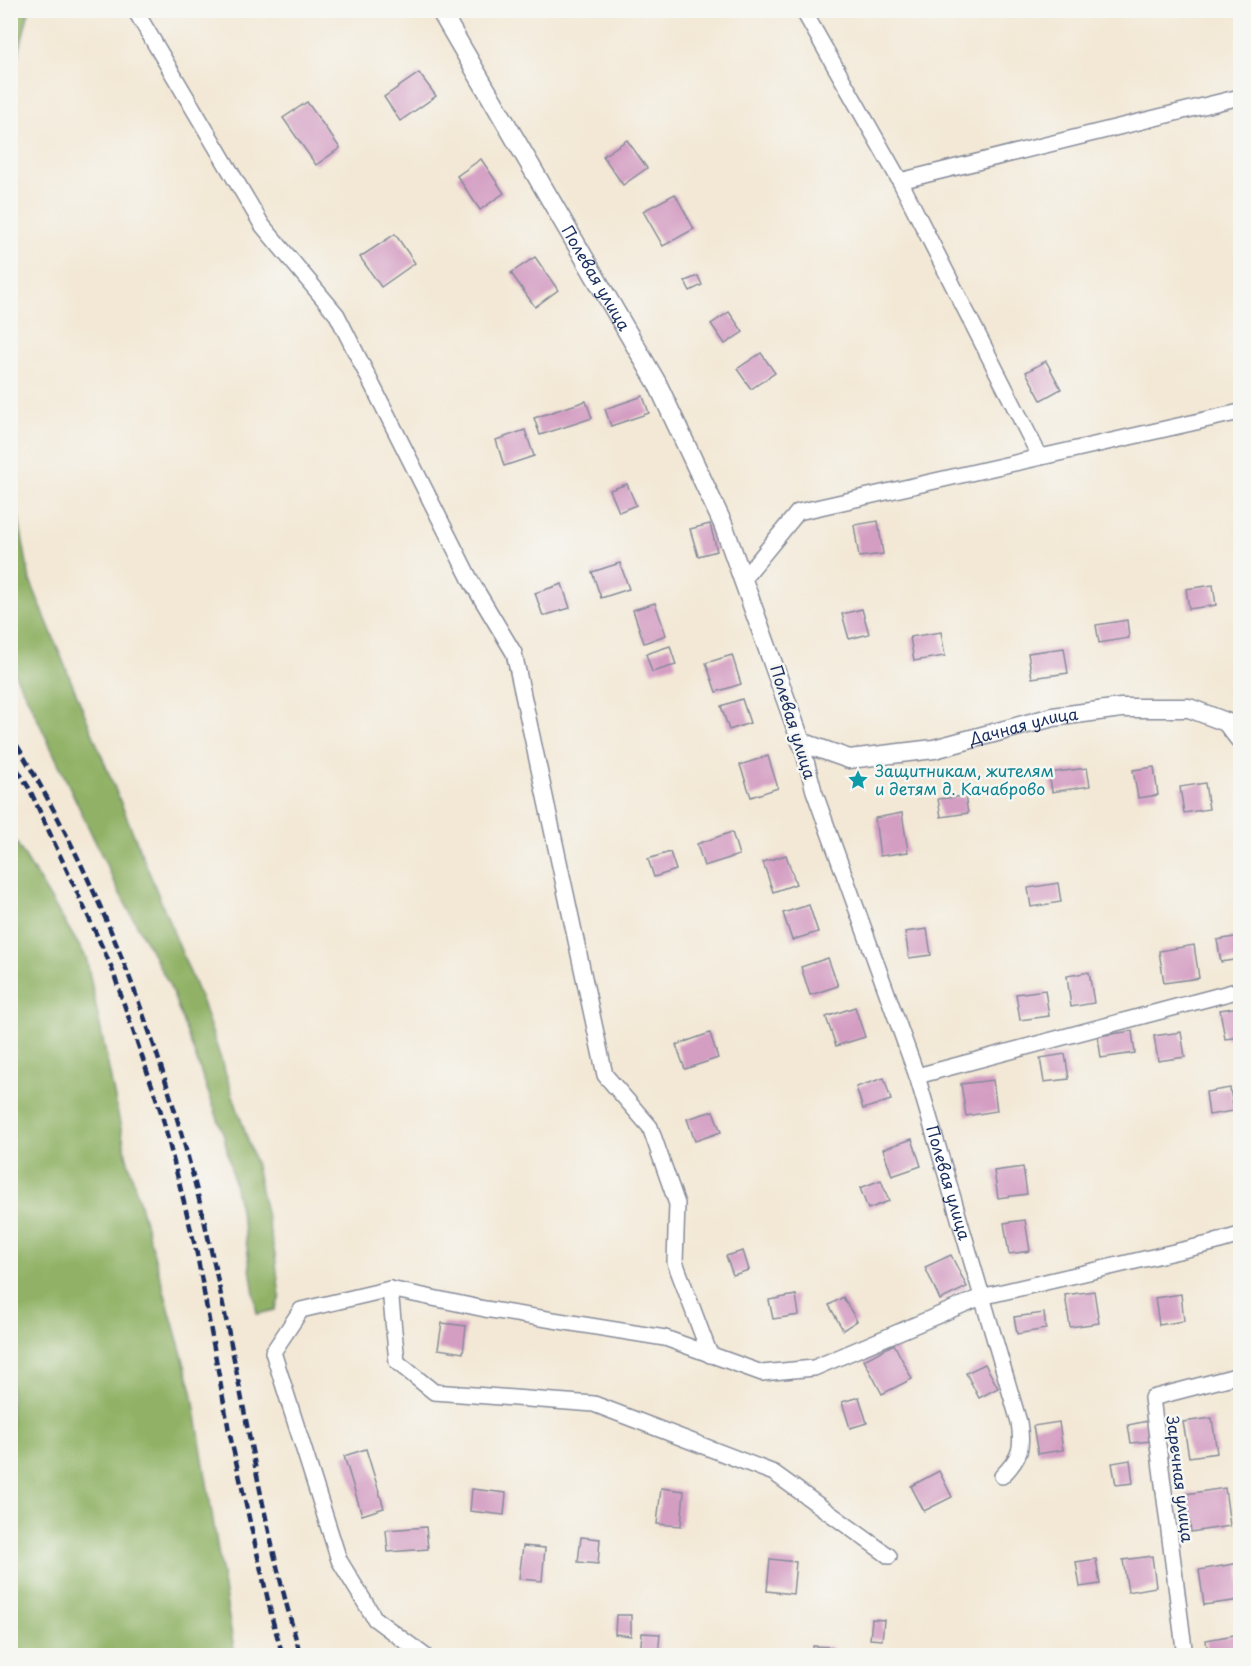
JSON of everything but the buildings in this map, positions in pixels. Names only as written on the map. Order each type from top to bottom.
[{"type":"street","points":[[135,10],[262,225],[337,315],[472,583],[514,653],[605,1075],[650,1127],[677,1204],[675,1262],[710,1355]]},
{"type":"street","name":"Полевая улица","points":[[440,10],[657,383],[723,524],[744,578],[801,742],[814,791],[917,1076],[1019,1422],[1022,1443],[1016,1462],[1002,1476]]},
{"type":"street","points":[[803,10],[900,181],[1040,458]]},
{"type":"street","points":[[900,181],[1240,97]]},
{"type":"street","points":[[744,578],[798,512],[1240,412]]},
{"type":"street","name":"Дачная улица","points":[[801,742],[849,759],[934,749],[1053,717],[1121,708],[1189,708],[1226,722],[1240,740]]},
{"type":"street","points":[[917,1076],[1240,990]]},
{"type":"street","points":[[425,1656],[375,1619],[339,1560],[273,1352],[301,1310],[390,1289],[485,1309],[665,1338],[762,1373],[814,1368],[981,1297],[1240,1235]]},
{"type":"street","points":[[390,1289],[397,1362],[434,1392],[594,1404],[774,1473],[889,1556]]},
{"type":"street","name":"Заречная улица","points":[[1185,1656],[1152,1398],[1240,1375]]},
{"type":"green space","points":[[10,11],[29,11],[11,84]]},
{"type":"green space","points":[[11,477],[30,580],[202,1002],[255,1162],[275,1255],[280,1297],[275,1310],[257,1314],[245,1234],[224,1136],[170,986],[119,892],[11,667]]},
{"type":"green space","points":[[11,834],[86,957],[127,1158],[192,1391],[235,1655],[11,1655]]},
{"type":"railway","points":[[10,734],[77,855],[106,919],[132,984],[176,1116],[211,1250],[274,1555],[301,1656]]},
{"type":"railway","points":[[10,758],[29,788],[111,966],[162,1115],[197,1254],[229,1431],[283,1656]]},
{"type":"place","name":"Защитникам, жителям и детям д. Качаброво","points":[[858,780]]}]
